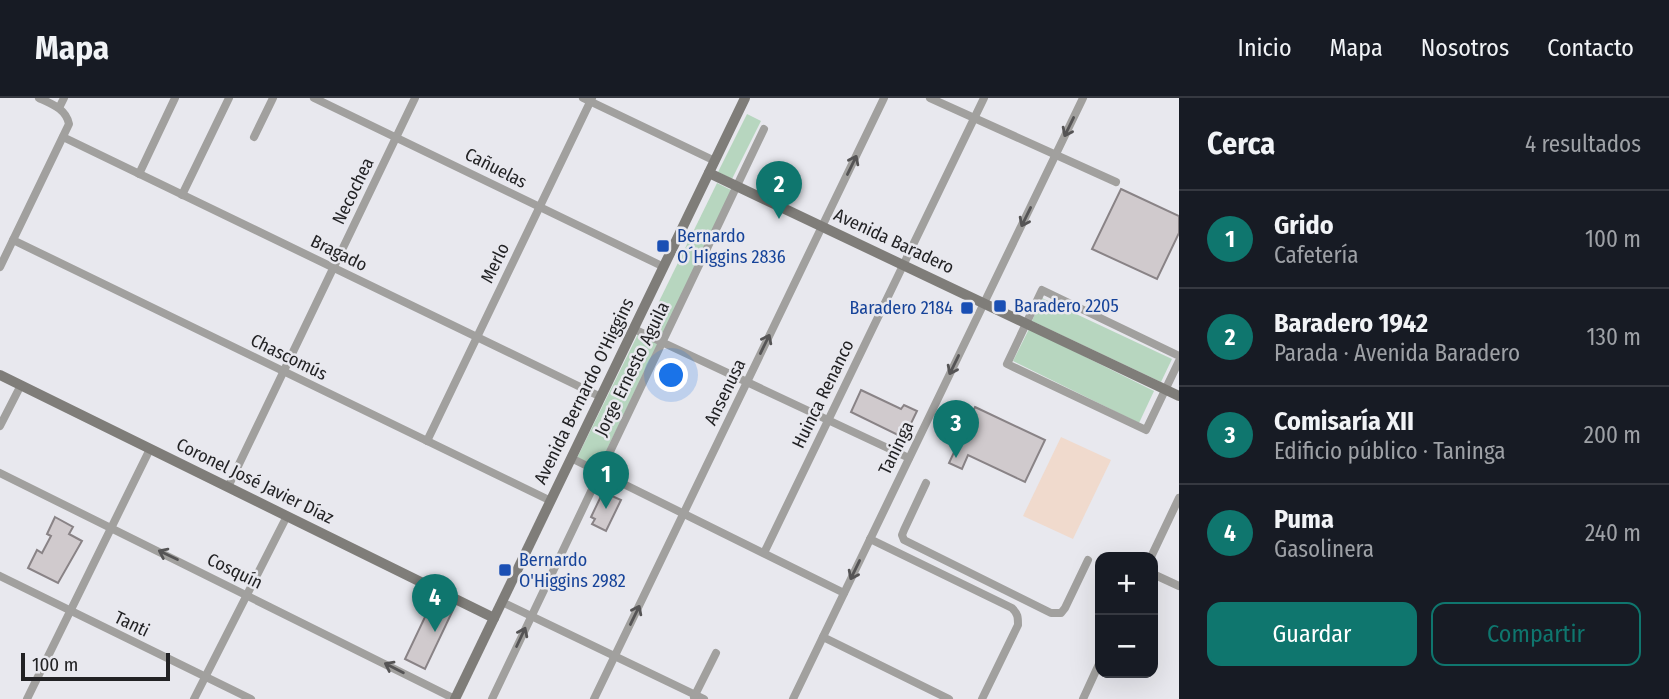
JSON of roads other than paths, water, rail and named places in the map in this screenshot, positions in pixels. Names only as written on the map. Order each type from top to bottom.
[{"type":"main road","name":"Avenida Bernardo O'Higgins","points":[[455,699],[745,98]]},
{"type":"main road","name":"Avenida Baradero","points":[[709,173],[1179,396]]},
{"type":"main road","name":"Coronel José Javier Díaz","points":[[0,375],[495,618]]},
{"type":"street","points":[[0,267],[69,124],[67,116],[59,108],[39,98]]},
{"type":"street","points":[[59,108],[64,98]]},
{"type":"street","points":[[139,174],[175,98]]},
{"type":"street","points":[[182,195],[229,98]]},
{"type":"street","points":[[254,137],[273,98]]},
{"type":"street","name":"Cañuelas","points":[[314,98],[664,267]]},
{"type":"street","name":"Necochea","points":[[228,487],[415,98]]},
{"type":"street","name":"Ansenusa","points":[[594,699],[884,98]]},
{"type":"street","points":[[930,98],[1116,182]]},
{"type":"street","name":"Huinca Renanco","points":[[764,553],[984,98]]},
{"type":"street","name":"Taninga","points":[[793,699],[1083,98]]},
{"type":"street","points":[[589,99],[715,161]]},
{"type":"street","name":"Merlo","points":[[427,442],[540,208],[589,99]]},
{"type":"street","name":"Jorge Ernesto Aguila","points":[[492,699],[764,129]]},
{"type":"street","name":"Bragado","points":[[63,137],[601,397]]},
{"type":"street","name":"Chascomús","points":[[13,240],[551,501]]},
{"type":"street","points":[[1042,290],[1179,358],[1146,430],[1007,364],[1042,290]]},
{"type":"street","points":[[634,329],[909,458]]},
{"type":"street","points":[[0,426],[21,385]]},
{"type":"street","points":[[27,699],[150,449]]},
{"type":"street","points":[[571,458],[844,593]]},
{"type":"street","name":"Cosquín","points":[[0,473],[455,699]]},
{"type":"street","points":[[926,483],[902,536],[904,540],[1051,612],[1061,613],[1065,608],[1088,560]]},
{"type":"street","points":[[1153,552],[1179,498]]},
{"type":"street","points":[[194,699],[286,516]]},
{"type":"street","points":[[870,539],[1012,608],[1018,616],[1018,625],[982,699]]},
{"type":"street","name":"Tanti","points":[[0,576],[251,699]]},
{"type":"street","points":[[1158,576],[1179,586]]},
{"type":"street","points":[[973,589],[978,577]]},
{"type":"street","points":[[502,602],[694,697],[704,699]]},
{"type":"street","points":[[823,637],[949,699]]},
{"type":"street","points":[[694,697],[716,653]]},
{"type":"street","points":[[1083,699],[1095,673]]},
{"type":"place","name":"Baradero 1942","points":[[779,219]]},
{"type":"place","name":"Bernardo O´Higgins 2836","points":[[663,246]]},
{"type":"place","name":"Baradero 2205","points":[[1000,306]]},
{"type":"place","name":"Baradero 2184","points":[[967,308]]},
{"type":"place","name":"Comisaría XII","points":[[956,458]]},
{"type":"place","name":"Grido","points":[[606,509]]},
{"type":"place","name":"Bernardo O'Higgins 2982","points":[[505,570]]},
{"type":"place","name":"Puma","points":[[435,632]]}]
